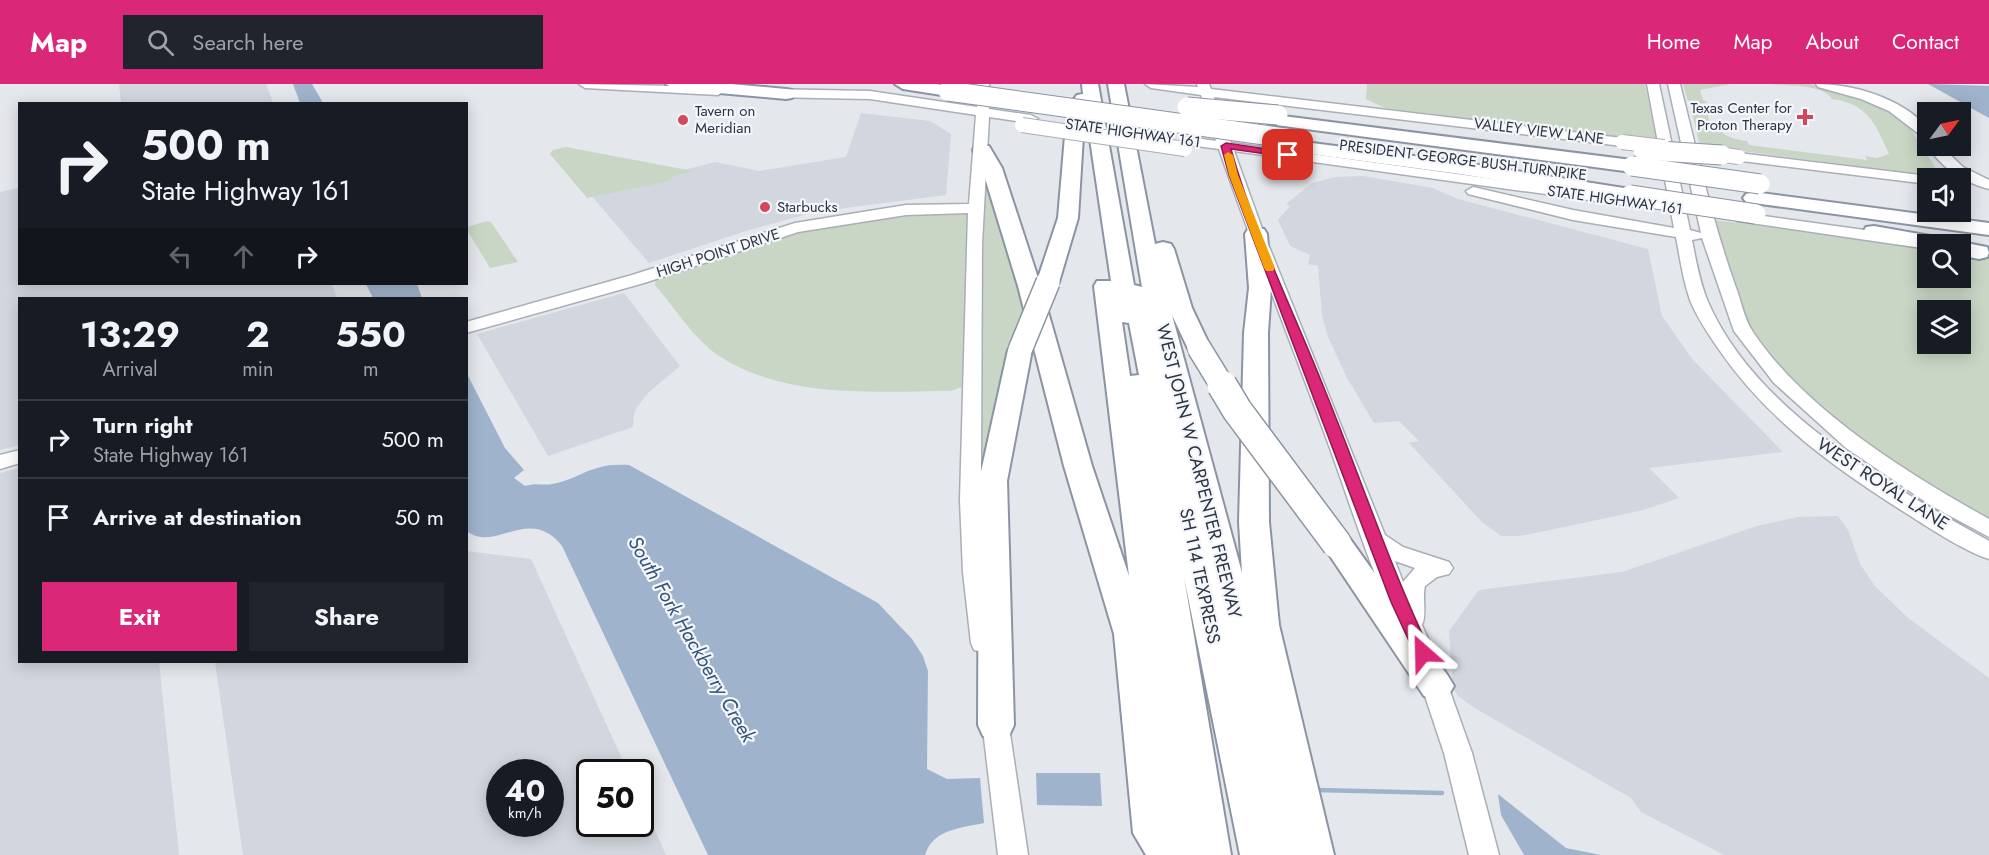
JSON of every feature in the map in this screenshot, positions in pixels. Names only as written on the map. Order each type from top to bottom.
[{"type":"highway","points":[[674,84],[786,94]]},
{"type":"highway","points":[[903,84],[1116,114],[1460,168],[1630,173],[1730,156]]},
{"type":"highway","name":"PRESIDENT GEORGE BUSH TURNPIKE","points":[[1011,84],[1166,105],[1275,112],[1630,173],[1753,204],[1989,229]]},
{"type":"highway","name":"WEST JOHN W CARPENTER FREEWAY","points":[[1116,84],[1126,150],[1165,340],[1218,538],[1293,855]]},
{"type":"highway","points":[[996,725],[993,481],[1020,350],[1048,282],[1068,218],[1074,136],[1088,88]]},
{"type":"highway","points":[[1088,88],[1111,328],[1184,855]]},
{"type":"highway","name":"SH 114 TEXPRESS","points":[[1088,88],[1128,312],[1211,855]]},
{"type":"highway","name":"SH 114 TEXPRESS","points":[[1088,88],[1144,342],[1180,485],[1260,855]]},
{"type":"highway","points":[[983,141],[1029,285],[1078,466],[1131,634],[1153,833],[1170,855]]},
{"type":"highway","points":[[1126,150],[1138,161],[1180,308],[1199,348],[1237,410],[1376,596],[1436,686]]},
{"type":"highway","points":[[1630,173],[1753,204],[1917,239]]},
{"type":"highway","name":"PRESIDENT GEORGE BUSH TURNPIKE","points":[[1753,204],[1917,205]]},
{"type":"highway","points":[[1971,211],[1989,213]]},
{"type":"highway","points":[[1256,234],[1260,288],[1256,333],[1254,522],[1262,625],[1314,855]]},
{"type":"main road","points":[[585,84],[786,94],[870,95],[984,111],[1027,122],[1187,145],[1219,156],[1230,163]]},
{"type":"main road","points":[[910,100],[959,100],[966,97],[967,84]]},
{"type":"main road","points":[[983,84],[983,141],[976,208],[971,398],[972,539],[977,603],[1013,855]]},
{"type":"main road","name":"VALLEY VIEW LANE","points":[[1151,84],[1178,88],[1205,88],[1275,112],[1630,173]]},
{"type":"main road","name":"WEST ROYAL LANE","points":[[1653,84],[1698,299],[1728,352],[1747,376],[1812,438],[1916,510],[1989,551]]},
{"type":"main road","name":"WEST ROYAL LANE","points":[[1674,84],[1710,237],[1743,331],[1781,380],[1853,443],[1938,500],[1989,528]]},
{"type":"main road","points":[[1822,84],[1866,96],[1890,107],[1917,125]]},
{"type":"main road","points":[[1205,88],[1256,234],[1436,686],[1458,753],[1484,855]]},
{"type":"main road","points":[[1269,152],[1247,145],[1236,137],[1228,108],[1231,104],[1240,101],[1275,112]]},
{"type":"main road","points":[[983,141],[997,125],[1027,122]]},
{"type":"main road","name":"STATE HIGHWAY 161","points":[[1187,145],[1226,146],[1365,165],[1630,173]]},
{"type":"main road","points":[[1730,156],[1917,179]]},
{"type":"main road","points":[[1941,156],[1970,178],[1989,187]]},
{"type":"main road","points":[[1944,160],[1945,168]]},
{"type":"main road","points":[[1365,165],[1548,210],[1642,228],[1710,237]]},
{"type":"main road","points":[[1971,185],[1989,187]]},
{"type":"main road","points":[[1753,204],[1917,241]]},
{"type":"main road","name":"HIGH POINT DRIVE","points":[[468,327],[668,270],[795,228],[906,210],[976,208]]},
{"type":"main road","points":[[1642,228],[1674,244],[1688,258]]},
{"type":"main road","points":[[1706,314],[1723,326],[1754,365],[1781,380]]},
{"type":"main road","points":[[0,462],[18,457]]},
{"type":"main road","points":[[1377,541],[1395,553],[1441,568],[1425,571],[1413,583],[1410,600],[1413,633]]},
{"type":"shaded area","points":[[119,84],[266,84],[273,102],[121,102]]},
{"type":"shaded area","points":[[861,113],[930,121],[951,134],[946,195],[815,212],[746,231],[649,263],[590,194],[715,162],[759,171],[846,157]]},
{"type":"shaded area","points":[[1363,176],[1433,188],[1458,199],[1648,249],[1662,316],[1693,360],[1783,452],[1649,468],[1679,498],[1643,510],[1569,526],[1520,536],[1501,536],[1482,522],[1409,443],[1419,441],[1399,421],[1374,423],[1347,378],[1328,337],[1322,315],[1318,266],[1308,264],[1310,255],[1290,246],[1278,220],[1290,206],[1286,204],[1312,183],[1335,177]]},
{"type":"shaded area","points":[[18,188],[18,285],[332,285],[337,297],[18,297],[18,445],[0,450],[0,192]]},
{"type":"shaded area","points":[[624,293],[680,366],[649,392],[637,407],[633,427],[548,456],[477,334]]},
{"type":"shaded area","points":[[18,468],[18,663],[159,663],[179,855],[0,855],[0,473]]},
{"type":"shaded area","points":[[1838,516],[1848,530],[1860,564],[1875,586],[1907,617],[1989,678],[1989,855],[1724,855],[1641,812],[1631,798],[1473,707],[1458,696],[1453,688],[1449,631],[1479,590],[1622,572],[1757,526],[1798,517]]},
{"type":"shaded area","points":[[468,551],[531,559],[622,759],[576,759],[576,837],[654,837],[654,828],[666,855],[243,855],[215,663],[468,663]]},
{"type":"green space","points":[[1367,84],[1645,84],[1657,142],[1385,108],[1366,99]]},
{"type":"green space","points":[[1683,84],[1730,84],[1700,90],[1703,100],[1708,102],[1703,104],[1688,101]]},
{"type":"green space","points":[[1771,84],[1811,84],[1851,94],[1889,110],[1907,123],[1917,139],[1917,156],[1928,156],[1935,168],[1917,168],[1917,174],[1718,148],[1699,142],[1691,108],[1713,112],[1714,114],[1708,114],[1710,127],[1719,128],[1727,136],[1747,141],[1749,145],[1867,160],[1865,156],[1877,158],[1889,154],[1874,124],[1862,110],[1854,105],[1832,99],[1827,94],[1813,88]]},
{"type":"green space","points":[[566,147],[693,171],[674,176],[669,181],[587,198],[550,154],[553,150]]},
{"type":"green space","points":[[985,168],[1027,307],[982,573],[978,471]]},
{"type":"green space","points":[[905,212],[969,212],[966,382],[962,387],[951,391],[832,390],[773,380],[745,370],[719,356],[701,341],[655,285],[656,279],[693,265],[750,246],[837,223]]},
{"type":"green space","points":[[1714,220],[1917,246],[1917,288],[1971,288],[1971,252],[1989,255],[1989,521],[1883,456],[1846,430],[1812,401],[1782,371],[1756,339],[1738,304]]},
{"type":"green space","points":[[491,222],[518,262],[490,268],[468,232],[468,227]]},
{"type":"water","points":[[293,84],[312,84],[322,102],[300,102]]},
{"type":"water","points":[[1928,84],[1989,86],[1989,118],[1971,108],[1971,102],[1960,102]]},
{"type":"water","points":[[366,285],[417,285],[422,297],[372,297]]},
{"type":"water","points":[[468,376],[505,448],[524,470],[514,478],[525,486],[563,481],[605,466],[629,465],[878,603],[912,639],[923,656],[928,671],[927,769],[947,779],[980,778],[984,823],[957,828],[941,835],[929,846],[925,855],[708,855],[562,546],[550,534],[537,529],[478,537],[468,532]]},
{"type":"water","points":[[1036,773],[1100,773],[1102,806],[1037,805]]},
{"type":"water","points":[[1498,794],[1566,848],[1601,855],[1524,855],[1501,815]]},
{"type":"waterway","name":"South Fork Hackberry Creek","points":[[1317,790],[1442,793]]},
{"type":"slow traffic","points":[[1228,155],[1233,175],[1270,268]]},
{"type":"place","name":"Texas Center for Proton Therapy","points":[[1805,117]]},
{"type":"place","name":"Tavern on Meridian","points":[[683,120]]},
{"type":"place","name":"Starbucks","points":[[765,207]]},
{"type":"route","points":[[1288,155],[1226,146],[1233,175],[1317,386],[1399,602],[1423,653]]}]
